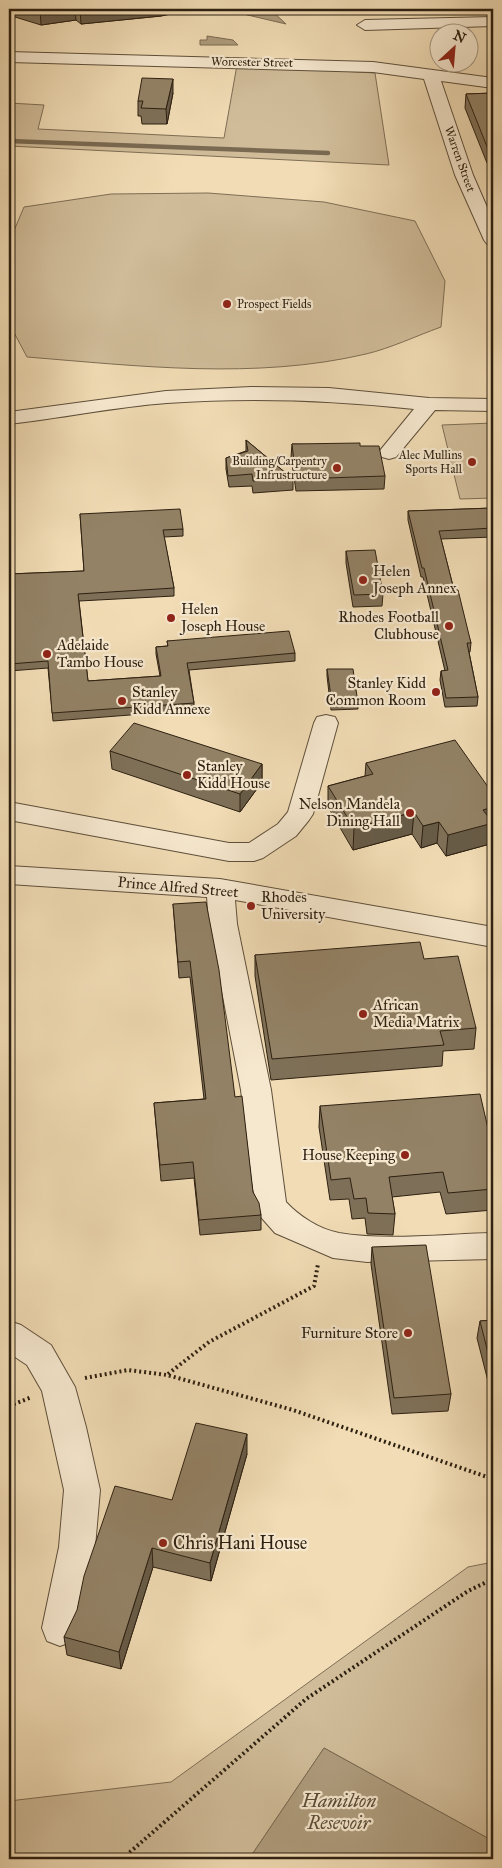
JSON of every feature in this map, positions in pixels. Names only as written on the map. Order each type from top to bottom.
[{"type":"street","points":[[360,9],[373,67]]},
{"type":"street","points":[[365,25],[493,21]]},
{"type":"street","name":"Worcester Street","points":[[9,57],[101,52],[373,67],[493,83]]},
{"type":"street","name":"Warren Street","points":[[431,76],[464,174],[493,240]]},
{"type":"street","points":[[9,418],[166,397],[251,393],[329,394],[429,404],[493,405]]},
{"type":"street","points":[[389,453],[429,404]]},
{"type":"street","points":[[9,810],[229,852],[254,852],[287,830],[300,814],[326,723]]},
{"type":"street","name":"Prince Alfred Street","points":[[9,875],[220,888],[493,937]]},
{"type":"street","points":[[220,888],[223,924],[256,1090],[271,1207],[286,1224],[333,1244],[367,1249],[493,1246]]},
{"type":"street","points":[[9,1335],[39,1355],[58,1387],[69,1427],[82,1490],[77,1547],[60,1628]]},
{"type":"path","points":[[167,1374],[209,1342],[314,1286],[315,1268],[333,1244]]},
{"type":"path","points":[[9,1406],[96,1374],[128,1370],[167,1374],[293,1410],[493,1479]]},
{"type":"path","points":[[122,1859],[306,1699],[468,1591],[493,1579]]},
{"type":"shaded area","points":[[237,65],[375,73],[389,165],[9,146],[9,103],[44,105],[38,129],[224,138]]},
{"type":"shaded area","name":"Prospect Fields","points":[[208,193],[324,202],[415,221],[445,281],[441,327],[366,354],[282,367],[197,369],[27,357],[11,327],[9,270],[13,233],[24,207],[111,194]]},
{"type":"shaded area","name":"Alec Mullins Sports Hall","points":[[493,423],[493,498],[460,499],[442,425]]},
{"type":"shaded area","points":[[493,1562],[493,1841],[324,1748],[249,1859],[9,1859],[9,1801],[171,1782],[468,1567]]},
{"type":"water","points":[[244,9],[270,9],[286,24],[239,13]]},
{"type":"water","points":[[207,36],[233,40],[238,45],[200,45],[200,40],[207,40]]},
{"type":"water","name":"Hamilton Resevoir","points":[[324,1748],[493,1841],[493,1859],[249,1859]]},
{"type":"building","points":[[142,78],[173,79],[166,109],[141,108],[143,101],[138,101]]},
{"type":"building","points":[[493,93],[493,148],[488,149],[466,94]]},
{"type":"building","points":[[246,440],[293,479],[253,481],[252,474],[228,476],[226,458],[248,451]]},
{"type":"building","points":[[360,443],[360,446],[379,446],[385,476],[296,479],[292,444]]},
{"type":"building","points":[[493,508],[493,528],[439,531],[454,590],[458,590],[471,643],[467,643],[478,697],[446,698],[441,671],[448,670],[424,568],[422,568],[408,511]]},
{"type":"building","points":[[180,509],[183,529],[163,530],[174,588],[78,594],[88,681],[161,676],[156,647],[168,646],[167,641],[289,631],[295,653],[187,663],[194,703],[52,713],[48,661],[9,664],[9,574],[84,571],[80,514]]},
{"type":"building","points":[[375,550],[383,594],[354,595],[346,551]]},
{"type":"building","points":[[327,669],[353,669],[358,703],[332,703]]},
{"type":"building","points":[[134,723],[262,764],[240,794],[110,751]]},
{"type":"building","name":"Nelson Mandela Dining Hall","points":[[455,740],[493,794],[493,807],[483,810],[493,823],[448,835],[439,822],[423,826],[414,812],[354,828],[328,786],[373,774],[366,763]]},
{"type":"building","points":[[206,902],[219,970],[235,1097],[242,1096],[253,1192],[259,1203],[261,1215],[199,1220],[193,1162],[160,1165],[154,1103],[206,1099],[190,961],[178,962],[173,904]]},
{"type":"building","name":"African Media Matrix","points":[[420,942],[424,959],[458,956],[476,1028],[440,1031],[444,1045],[272,1059],[255,955]]},
{"type":"building","name":"House Keeping","points":[[480,1094],[493,1150],[493,1189],[448,1193],[443,1172],[389,1177],[395,1214],[368,1213],[366,1198],[354,1199],[350,1178],[331,1180],[320,1106]]},
{"type":"building","name":"Furniture Store","points":[[426,1245],[451,1394],[394,1398],[372,1247]]},
{"type":"building","points":[[493,1320],[493,1373],[480,1321]]},
{"type":"building","name":"Chris Hani House","points":[[196,1423],[247,1434],[210,1563],[152,1548],[119,1652],[64,1637],[77,1610],[84,1576],[115,1486],[172,1500]]},
{"type":"waterway","points":[[9,141],[328,153]]},
{"type":"place","name":"Prospect Fields","points":[[227,304]]},
{"type":"place","name":"Alec Mullins Sports Hall","points":[[472,462]]},
{"type":"place","name":"Building/Carpentry Infrustructure","points":[[337,468]]},
{"type":"place","name":"Helen Joseph Annex","points":[[363,580]]},
{"type":"place","name":"Helen Joseph House","points":[[171,618]]},
{"type":"place","name":"Rhodes Football Clubhouse","points":[[449,626]]},
{"type":"place","name":"Adelaide Tambo House","points":[[47,654]]},
{"type":"place","name":"Stanley Kidd Common Room","points":[[436,692]]},
{"type":"place","name":"Stanley Kidd Annexe","points":[[122,701]]},
{"type":"place","name":"Stanley Kidd House","points":[[187,775]]},
{"type":"place","name":"Nelson Mandela Dining Hall","points":[[410,813]]},
{"type":"place","name":"Rhodes University","points":[[251,906]]},
{"type":"place","name":"African Media Matrix","points":[[363,1014]]},
{"type":"place","name":"House Keeping","points":[[405,1155]]},
{"type":"place","name":"Furniture Store","points":[[408,1333]]},
{"type":"place","name":"Chris Hani House","points":[[163,1543]]}]
